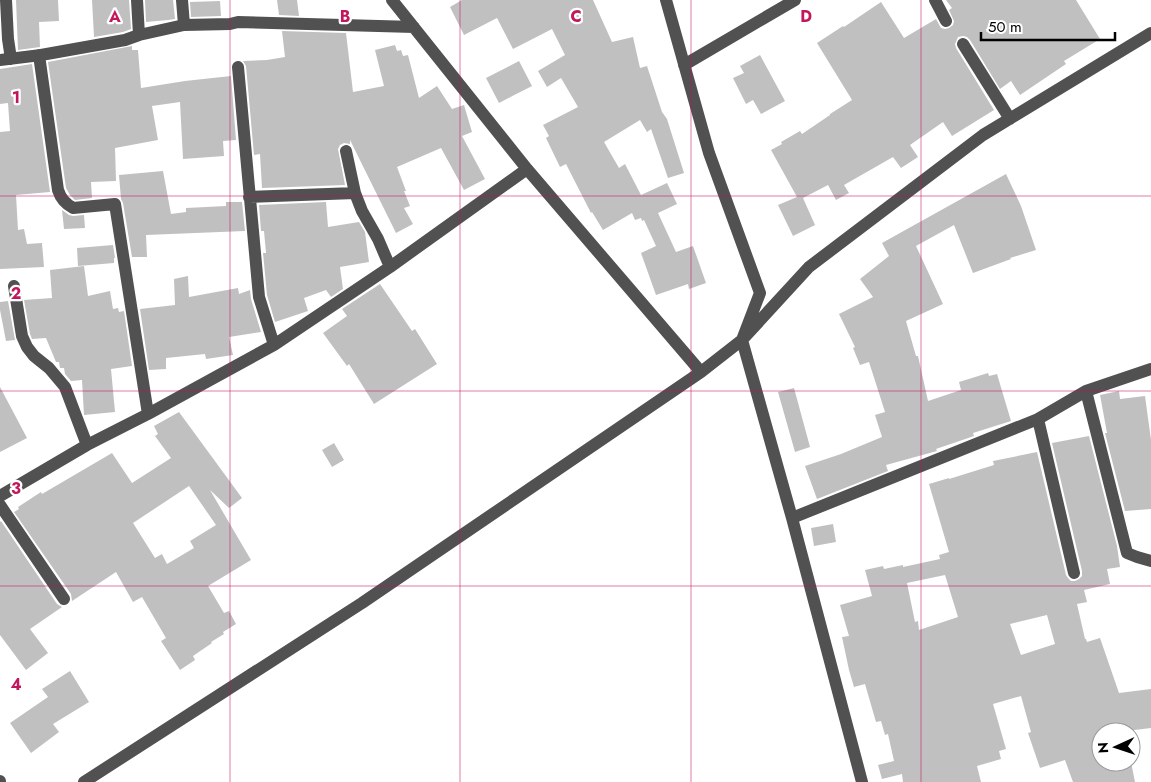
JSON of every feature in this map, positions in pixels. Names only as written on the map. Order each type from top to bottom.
[{"type":"street","points":[[6,0],[8,39],[6,60],[125,40],[184,25],[230,24],[238,22],[414,28]]},
{"type":"street","points":[[137,0],[140,35]]},
{"type":"street","points":[[182,0],[184,25]]},
{"type":"street","points":[[392,0],[527,169],[701,372]]},
{"type":"street","points":[[666,0],[709,154],[760,293],[742,340],[792,518],[862,782]]},
{"type":"street","points":[[684,65],[795,0]]},
{"type":"street","points":[[935,0],[946,20]]},
{"type":"street","points":[[84,782],[362,603],[701,372],[742,340],[809,267],[983,135],[1151,33]]},
{"type":"street","points":[[963,44],[1010,119]]},
{"type":"street","points":[[38,55],[60,198],[73,208],[115,204],[148,414]]},
{"type":"street","points":[[238,67],[258,297],[274,346]]},
{"type":"street","points":[[346,151],[355,193],[362,211],[378,238],[390,267]]},
{"type":"street","points":[[0,496],[87,445],[274,346],[390,267],[527,169]]},
{"type":"street","points":[[249,197],[355,193]]},
{"type":"street","points":[[14,286],[22,336],[27,347],[34,356],[49,368],[64,387],[87,445]]},
{"type":"street","points":[[792,518],[1038,419],[1086,391],[1151,369]]},
{"type":"street","points":[[1086,391],[1127,553],[1151,561]]},
{"type":"street","points":[[1038,419],[1074,573]]},
{"type":"street","points":[[0,505],[64,600]]},
{"type":"building","points":[[16,0],[58,0],[59,21],[39,22],[40,47],[18,50]]},
{"type":"building","points":[[92,0],[129,0],[131,29],[94,37]]},
{"type":"building","points":[[145,0],[173,0],[175,19],[146,22]]},
{"type":"building","points":[[277,0],[297,0],[299,16],[279,15]]},
{"type":"building","points":[[462,0],[593,0],[612,42],[633,37],[640,68],[647,66],[662,112],[667,119],[684,173],[668,178],[651,129],[647,132],[640,120],[604,142],[619,168],[625,164],[641,195],[667,183],[677,204],[658,213],[676,252],[693,246],[706,283],[689,289],[688,284],[656,295],[641,253],[656,246],[644,220],[642,221],[641,218],[635,220],[632,213],[603,230],[591,213],[566,164],[560,167],[546,138],[549,136],[543,125],[578,107],[561,78],[547,87],[538,71],[565,55],[552,29],[513,49],[497,18],[464,35],[450,7]]},
{"type":"building","points":[[946,0],[1076,0],[1100,39],[1064,61],[1066,64],[1020,95],[1011,81],[1000,89],[970,40],[963,36],[958,37],[955,44],[956,48],[994,110],[952,136],[943,122],[910,145],[918,157],[901,168],[893,157],[844,185],[849,193],[836,200],[828,185],[803,198],[815,225],[793,236],[778,205],[797,197],[771,150],[800,131],[802,134],[852,100],[817,43],[881,2],[904,38],[936,19],[941,28],[949,28],[953,25],[954,21],[949,10],[952,8]]},
{"type":"building","points":[[220,1],[221,16],[191,17],[190,2]]},
{"type":"building","points":[[282,31],[346,33],[353,92],[384,86],[375,50],[395,45],[397,51],[401,50],[403,56],[408,55],[419,98],[437,86],[452,109],[464,105],[472,132],[462,136],[485,179],[464,190],[441,148],[397,167],[410,206],[404,208],[413,224],[396,233],[350,140],[350,144],[344,143],[338,149],[345,185],[262,188],[260,154],[254,155],[246,66],[243,61],[285,57]]},
{"type":"building","points":[[132,46],[132,50],[138,50],[141,88],[231,76],[236,140],[223,141],[224,156],[183,159],[180,102],[152,106],[158,140],[115,148],[116,181],[91,182],[92,198],[75,200],[66,188],[48,62]]},
{"type":"building","points":[[760,55],[785,101],[761,114],[753,100],[746,104],[733,78],[744,73],[740,66]]},
{"type":"building","points":[[519,61],[532,86],[499,103],[486,78]]},
{"type":"building","points":[[32,64],[50,192],[16,195],[18,230],[24,229],[27,244],[42,243],[44,267],[0,269],[0,132],[10,131],[8,103],[0,104],[0,69]]},
{"type":"building","points":[[163,171],[171,214],[186,212],[186,208],[226,206],[226,202],[242,202],[245,231],[146,235],[147,257],[132,257],[121,199],[119,175]]},
{"type":"building","points":[[1006,174],[1021,206],[1036,250],[973,273],[954,225],[916,246],[943,304],[906,321],[916,356],[918,356],[928,401],[961,390],[959,382],[988,373],[989,376],[997,374],[1011,421],[973,433],[974,436],[936,449],[937,451],[886,465],[888,471],[817,499],[805,466],[882,437],[875,415],[885,412],[869,362],[860,365],[853,348],[855,347],[839,314],[873,297],[860,279],[889,256],[882,243]]},
{"type":"building","points":[[326,202],[328,227],[359,222],[365,232],[369,262],[340,267],[343,289],[331,297],[326,290],[304,298],[308,311],[275,322],[267,295],[263,253],[266,253],[264,231],[261,231],[259,205]]},
{"type":"building","points":[[62,210],[73,216],[84,215],[85,228],[64,229]]},
{"type":"building","points":[[113,245],[114,263],[78,266],[77,248]]},
{"type":"building","points":[[84,266],[88,296],[110,291],[113,309],[118,308],[119,312],[124,311],[132,366],[111,369],[115,412],[84,415],[82,380],[71,381],[65,374],[64,368],[60,368],[59,362],[56,362],[46,338],[32,339],[30,334],[24,300],[52,298],[50,270]]},
{"type":"building","points":[[188,276],[189,297],[238,288],[239,294],[250,290],[261,332],[229,337],[233,355],[206,359],[205,354],[166,358],[166,369],[149,370],[140,309],[175,305],[174,279]]},
{"type":"building","points":[[380,284],[412,331],[415,329],[437,364],[374,404],[349,364],[347,366],[323,333],[347,316],[342,309]]},
{"type":"building","points":[[8,301],[15,340],[6,341],[0,302]]},
{"type":"building","points":[[0,387],[27,438],[0,452]]},
{"type":"building","points":[[794,388],[810,447],[795,452],[778,392]]},
{"type":"building","points":[[1119,391],[1120,399],[1145,396],[1151,440],[1151,509],[1125,511],[1105,433],[1107,433],[1100,395]]},
{"type":"building","points":[[179,412],[242,498],[229,508],[210,490],[251,560],[208,586],[224,613],[229,611],[236,624],[193,656],[195,660],[180,670],[161,641],[166,638],[142,597],[133,602],[116,572],[72,601],[71,594],[14,512],[19,509],[18,507],[41,492],[42,494],[112,453],[132,483],[171,458],[155,436],[158,434],[154,426]],"holes":[[[189,486],[216,525],[190,541],[194,548],[167,564],[162,554],[155,558],[133,523]]]},
{"type":"building","points":[[1089,436],[1117,546],[1120,567],[1107,569],[1110,584],[1084,590],[1087,602],[1077,604],[1085,639],[1087,642],[1100,638],[1119,693],[1151,689],[1151,728],[1141,729],[1141,722],[1091,722],[1091,772],[1133,772],[1135,782],[1073,782],[1065,760],[1040,768],[1028,733],[1031,732],[1021,696],[993,704],[1006,749],[999,751],[1001,759],[977,766],[981,782],[903,782],[902,774],[882,779],[878,765],[894,761],[888,734],[885,735],[881,721],[876,722],[865,684],[854,687],[842,637],[849,636],[840,605],[872,596],[865,570],[883,566],[884,569],[903,565],[903,567],[940,559],[939,555],[949,552],[929,484],[994,465],[993,461],[1037,452],[1066,575],[1071,581],[1075,581],[1082,576],[1052,443]],"holes":[[[945,575],[958,617],[919,630],[918,621],[915,622],[907,583]],[[1047,615],[1055,644],[1021,655],[1010,624]]]},
{"type":"building","points":[[334,443],[344,460],[332,467],[322,450]]},
{"type":"building","points":[[1,521],[57,604],[62,607],[30,629],[48,653],[26,670],[0,635]]},
{"type":"building","points":[[833,524],[836,542],[814,546],[811,528]]},
{"type":"building","points":[[70,671],[89,702],[53,724],[59,732],[31,753],[10,723],[48,697],[42,689]]}]
